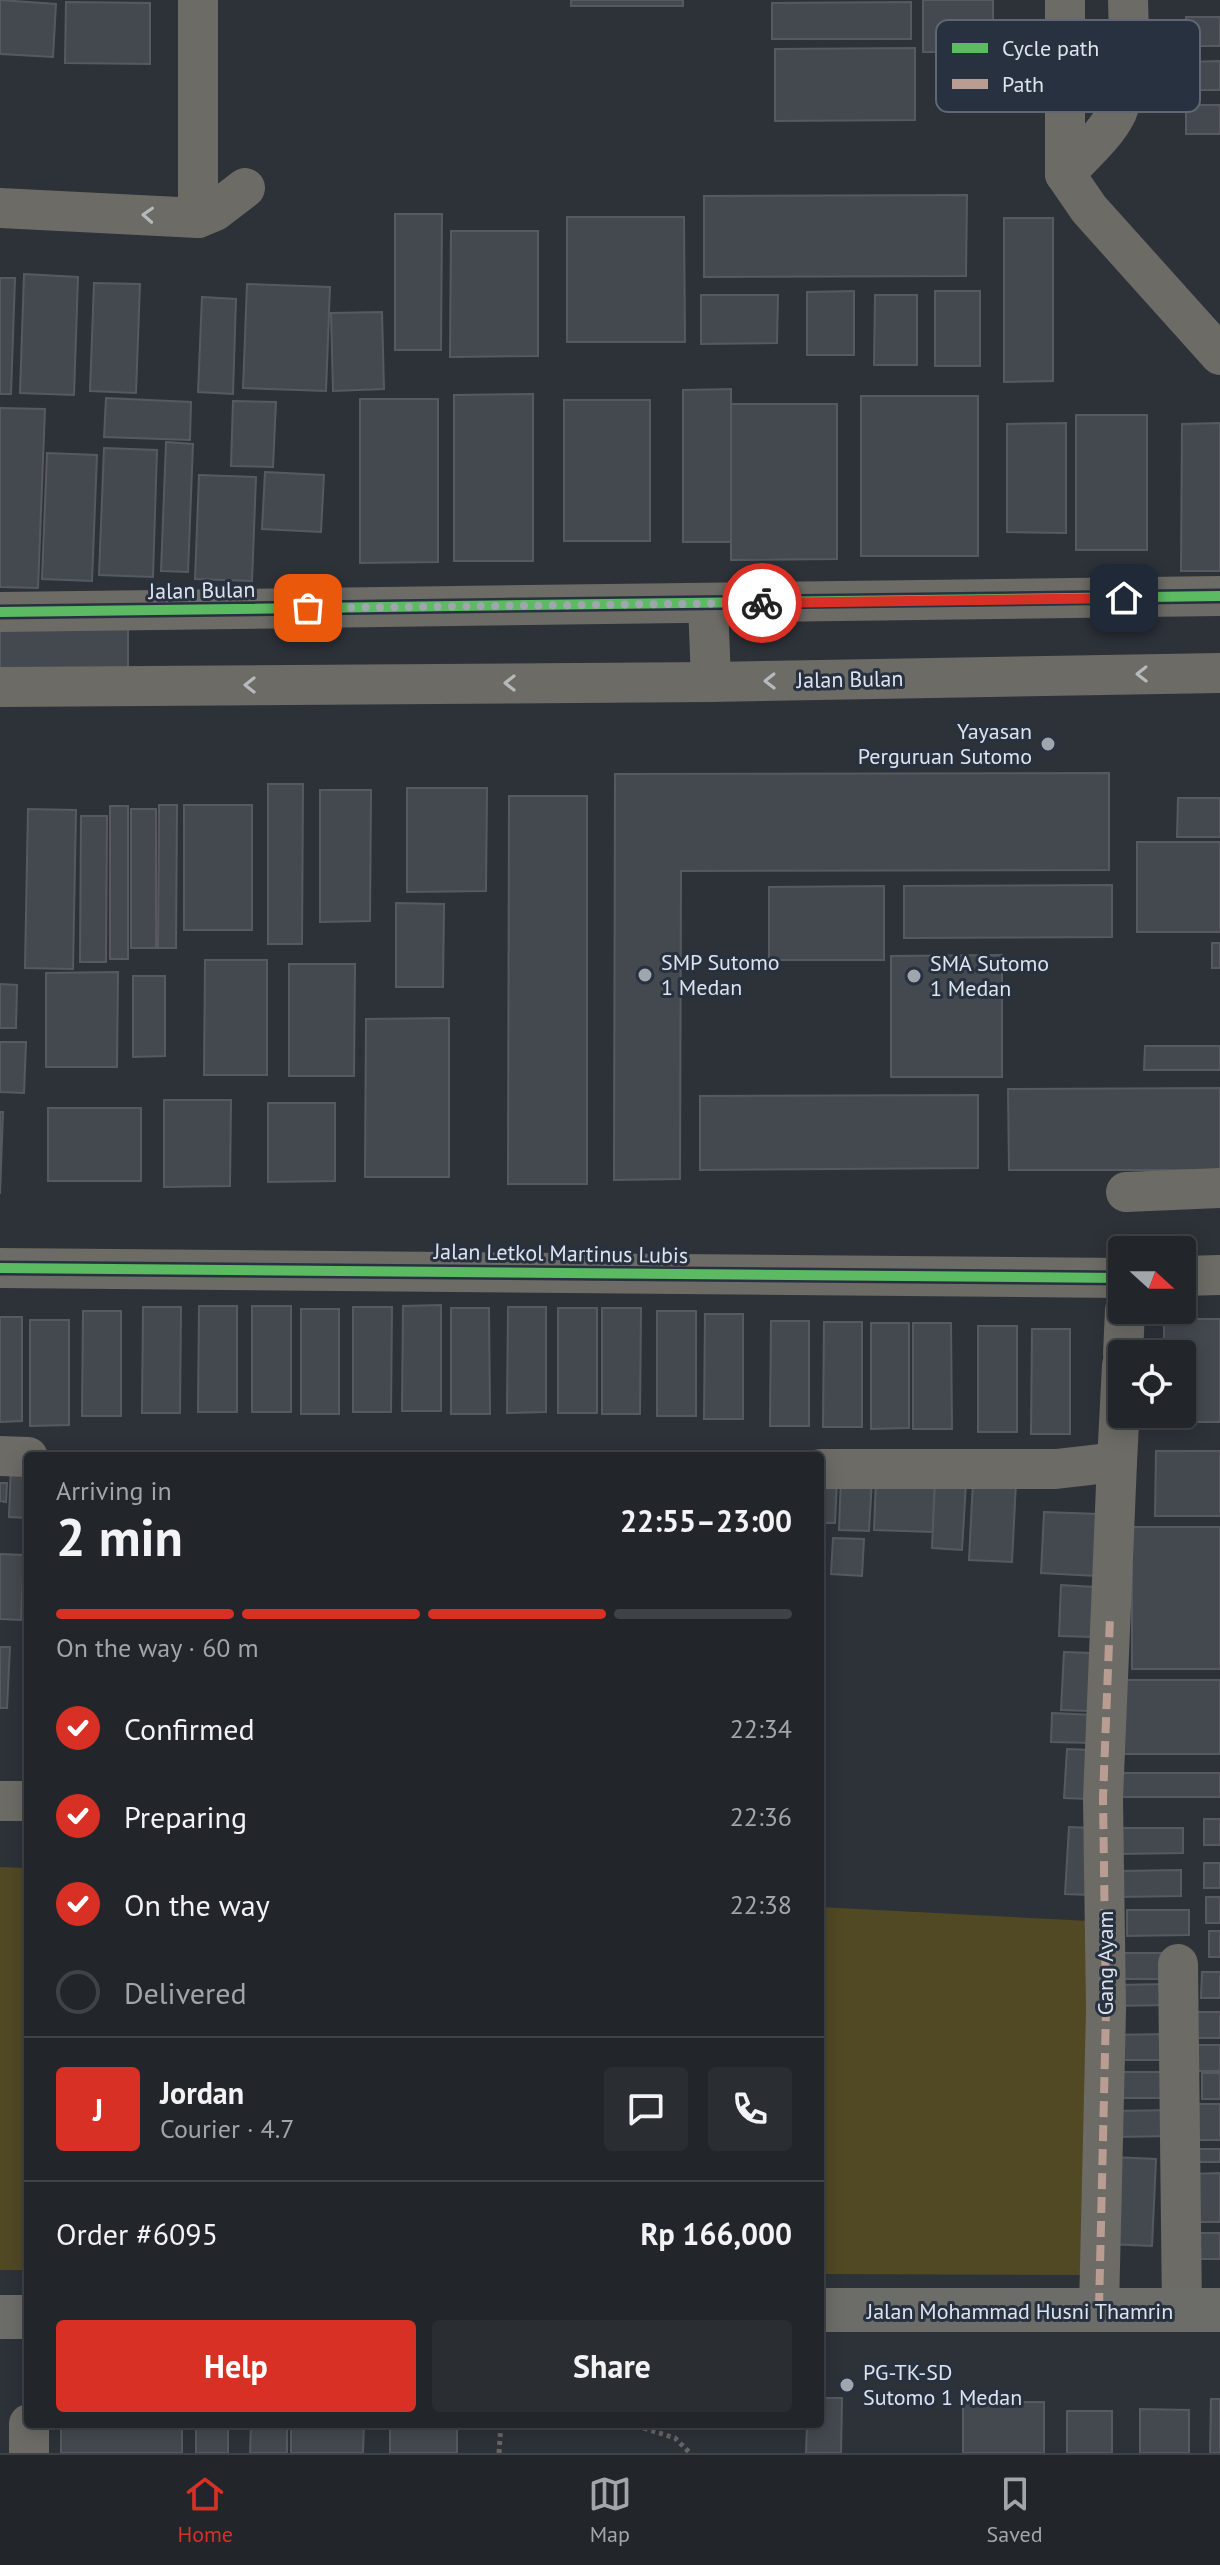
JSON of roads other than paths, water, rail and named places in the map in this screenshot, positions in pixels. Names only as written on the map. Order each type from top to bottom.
[{"type":"main road","name":"Jalan Mohammad Husni Thamrin","points":[[824,2310],[1201,2311]]},
{"type":"main road","points":[[0,2317],[24,2317]]},
{"type":"street","points":[[198,0],[198,218]]},
{"type":"street","points":[[1128,0],[1128,20]]},
{"type":"street","points":[[1065,112],[1065,174],[1089,209],[1220,355]]},
{"type":"street","points":[[1065,174],[1106,129],[1117,112]]},
{"type":"street","points":[[0,208],[198,218],[215,211],[245,188]]},
{"type":"street","name":"Jalan Bulan","points":[[0,612],[1220,596]]},
{"type":"street","points":[[708,603],[711,682]]},
{"type":"street","name":"Jalan Bulan","points":[[0,687],[711,682],[1220,673]]},
{"type":"street","points":[[1126,1192],[1220,1188]]},
{"type":"street","name":"Jalan Letkol Martinus Lubis","points":[[0,1268],[1108,1278]]},
{"type":"street","points":[[1196,1276],[1220,1275]]},
{"type":"street","name":"Gang Ayam","points":[[1099,2309],[1106,2010],[1103,1798],[1119,1428]]},
{"type":"street","points":[[0,1456],[24,1457]]},
{"type":"street","points":[[824,1469],[1056,1469],[1117,1462]]},
{"type":"street","points":[[0,1801],[24,1801]]},
{"type":"street","points":[[1178,1964],[1201,2311]]},
{"type":"street","points":[[29,2428],[29,2453]]},
{"type":"place","name":"Yayasan Perguruan Sutomo","points":[[1048,744]]},
{"type":"place","name":"SMP Sutomo 1 Medan","points":[[645,975]]},
{"type":"place","name":"SMA Sutomo 1 Medan","points":[[914,976]]},
{"type":"place","name":"PG-TK-SD Sutomo 1 Medan","points":[[847,2385]]}]
